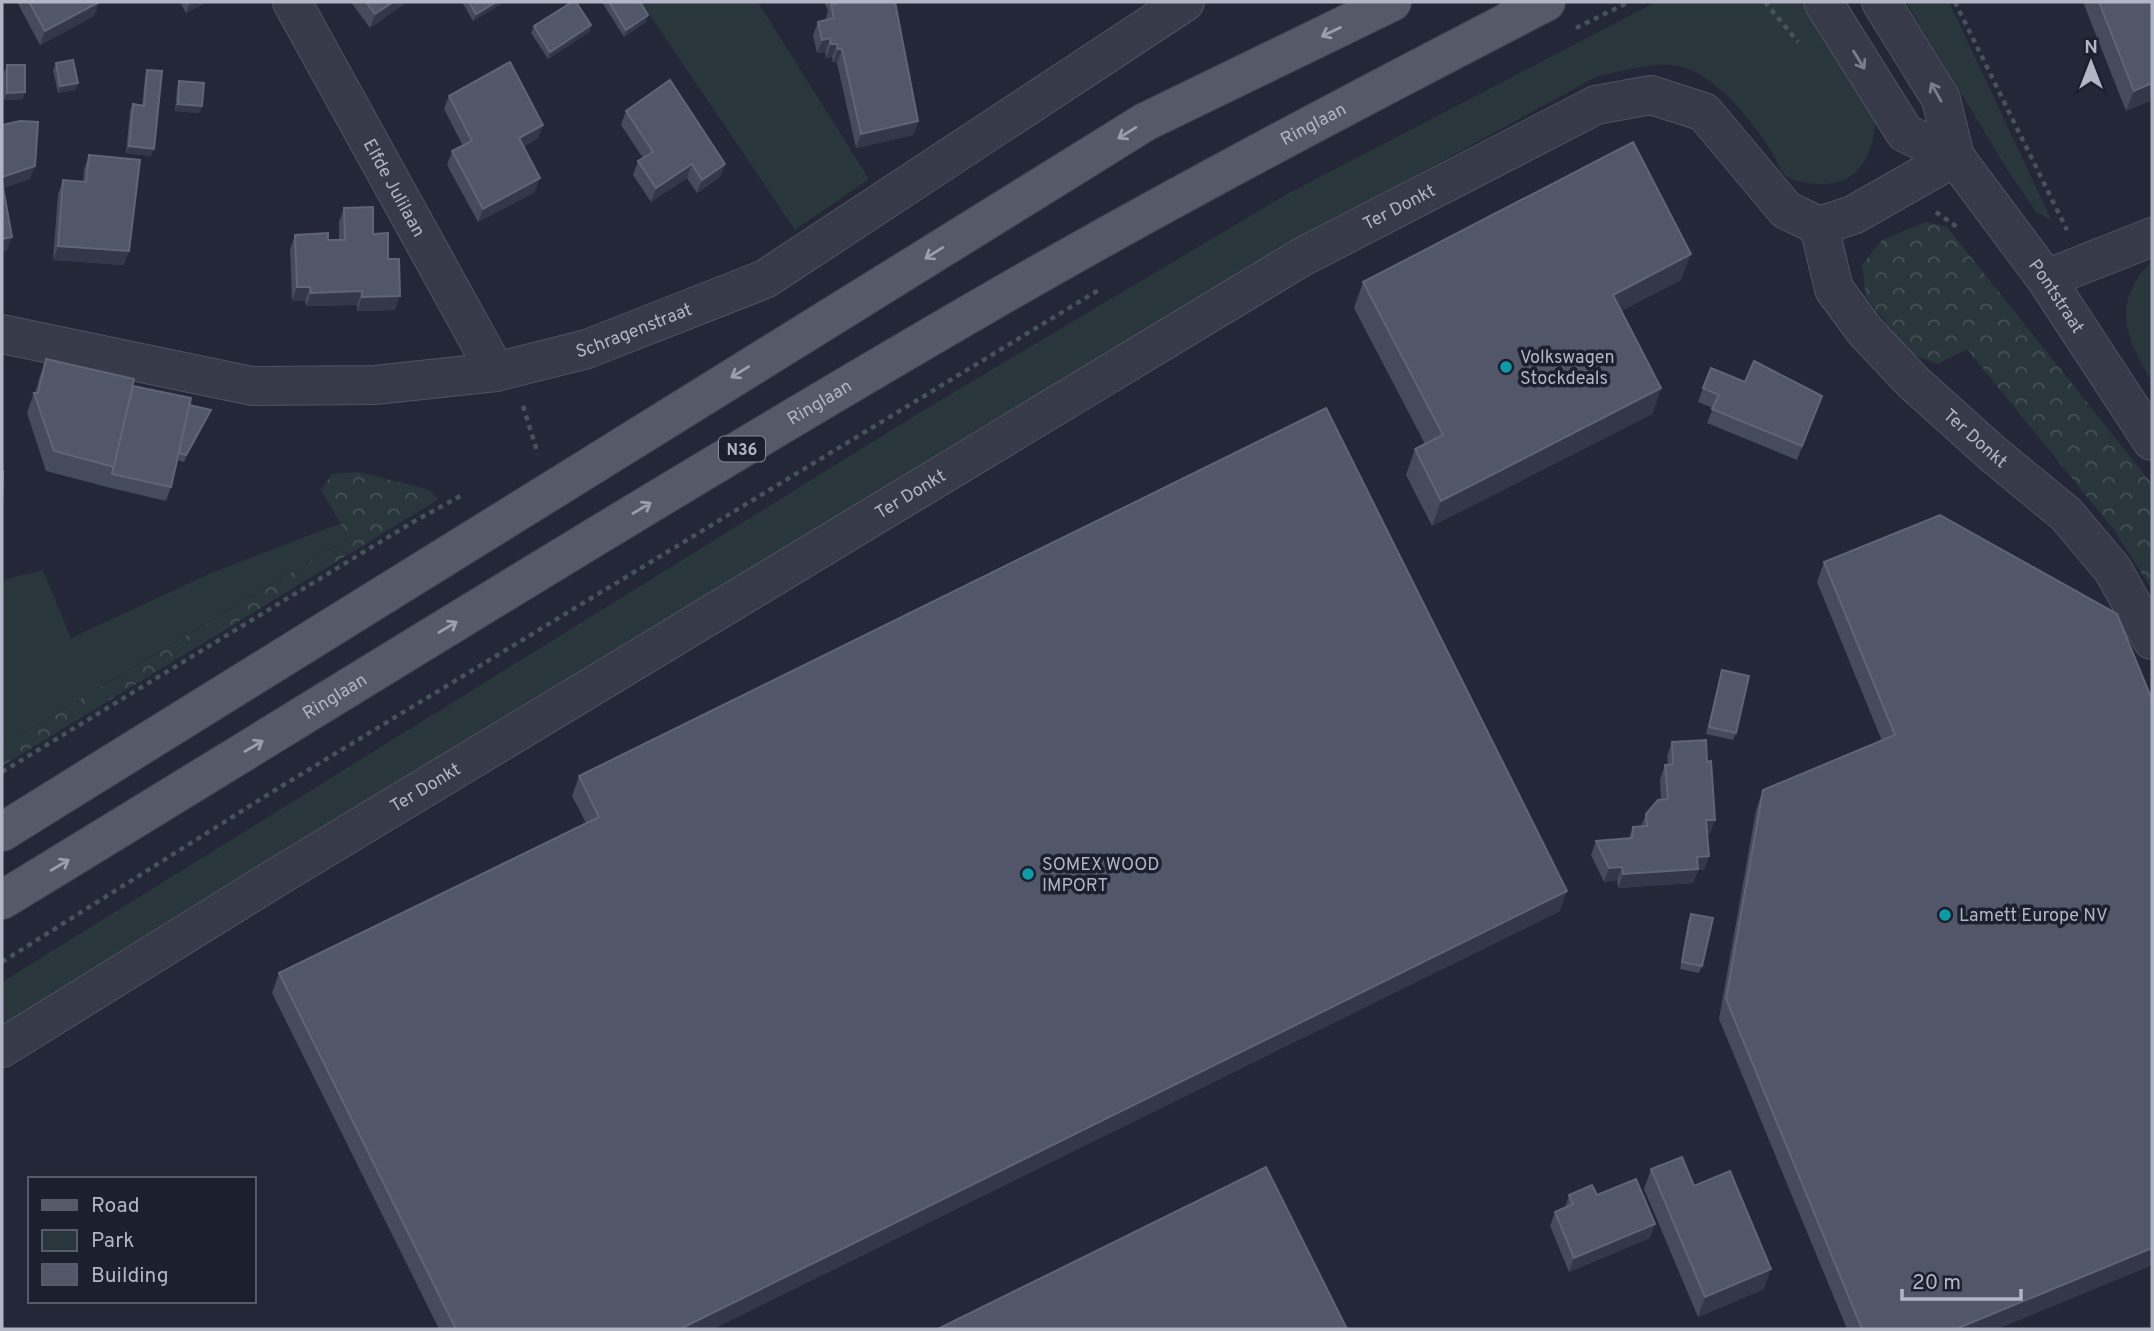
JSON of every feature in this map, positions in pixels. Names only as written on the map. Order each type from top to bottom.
[{"type":"main road","points":[[2,832],[1145,122],[1392,2]]},
{"type":"main road","name":"Ringlaan","points":[[2,900],[654,501],[978,309],[1183,193],[1546,2]]},
{"type":"street","name":"Elfde Julilaan","points":[[292,2],[504,370]]},
{"type":"street","name":"Schragenstraat","points":[[2,334],[252,386],[375,385],[504,370],[587,349],[765,279],[1185,2]]},
{"type":"street","name":"Pontstraat","points":[[1823,2],[1905,132],[1955,157]]},
{"type":"street","name":"Pontstraat","points":[[1881,2],[1941,99],[1955,157],[2046,279],[2152,441]]},
{"type":"street","name":"Ter Donkt","points":[[2,1048],[284,873],[1303,257],[1596,105],[1651,95],[1704,112],[1786,211],[1819,226],[1834,289],[1865,331],[1913,382],[1993,454],[2066,514],[2113,570],[2152,640]]},
{"type":"street","points":[[1819,226],[1853,215],[1955,157]]},
{"type":"street","points":[[2046,279],[2152,237]]},
{"type":"path","points":[[1573,29],[1629,2]]},
{"type":"path","points":[[1955,2],[2067,230]]},
{"type":"path","points":[[2,962],[272,792],[1103,287]]},
{"type":"path","points":[[504,370],[538,455]]},
{"type":"green space","points":[[641,2],[758,2],[869,179],[795,230]]},
{"type":"green space","points":[[1656,2],[1800,2],[1876,119],[1871,145],[1861,166],[1843,180],[1831,183],[1808,183],[1788,177],[1736,104],[1714,84],[1689,69],[1655,65],[1598,76],[1312,232],[2,1032],[2,982],[919,413],[1287,194]]},
{"type":"green space","points":[[1906,2],[1949,2],[2052,221],[2036,212],[2010,174]]},
{"type":"green space","points":[[1926,222],[1947,227],[2152,484],[2152,590],[2115,531],[1967,349],[1938,364],[1909,353],[1866,297],[1862,265],[1882,240]]},
{"type":"green space","points":[[2152,261],[2152,381],[2134,349],[2126,320],[2131,291]]},
{"type":"green space","points":[[359,472],[430,490],[439,499],[2,766],[2,746],[349,538],[321,490],[332,474]]},
{"type":"green space","points":[[341,523],[350,537],[2,746],[2,580],[43,570],[71,638],[211,573]]},
{"type":"building","points":[[29,2],[99,2],[45,31]]},
{"type":"building","points":[[366,2],[393,2],[375,14]]},
{"type":"building","points":[[469,2],[496,2],[476,14]]},
{"type":"building","points":[[576,2],[591,25],[550,52],[534,26]]},
{"type":"building","points":[[609,2],[640,2],[648,15],[626,30]]},
{"type":"building","points":[[835,2],[895,2],[918,121],[861,134],[842,49],[838,49],[837,44],[831,44],[830,38],[822,40],[818,22],[834,18],[831,4],[836,4]]},
{"type":"building","points":[[2099,2],[2152,2],[2152,83],[2134,91]]},
{"type":"building","points":[[73,60],[78,83],[60,86],[56,63]]},
{"type":"building","points":[[510,62],[543,125],[519,138],[540,178],[483,209],[452,151],[472,141],[449,96]]},
{"type":"building","points":[[7,65],[25,65],[25,92],[7,93]]},
{"type":"building","points":[[147,70],[162,71],[154,149],[129,146],[133,104],[144,106]]},
{"type":"building","points":[[670,80],[725,164],[702,180],[692,164],[656,188],[638,161],[653,152],[626,111]]},
{"type":"building","points":[[179,81],[204,83],[202,106],[178,104]]},
{"type":"building","points":[[20,121],[38,122],[35,166],[2,177],[2,125]]},
{"type":"building","name":"Volkswagen Stockdeals","points":[[1633,142],[1691,254],[1613,295],[1661,388],[1441,501],[1415,449],[1443,435],[1363,282]]},
{"type":"building","points":[[89,155],[140,160],[129,251],[58,246],[63,180],[86,182]]},
{"type":"building","points":[[2,182],[12,237],[2,239]]},
{"type":"building","points":[[373,207],[373,234],[388,233],[388,259],[399,259],[400,296],[362,297],[362,291],[311,293],[310,287],[297,287],[295,235],[328,233],[328,240],[345,240],[344,208]]},
{"type":"building","points":[[46,359],[134,379],[114,467],[54,451],[34,393],[38,393]]},
{"type":"building","points":[[1754,361],[1822,396],[1802,446],[1712,409],[1719,395],[1703,388],[1711,368],[1745,382]]},
{"type":"building","points":[[133,386],[191,398],[171,487],[112,474]]},
{"type":"building","points":[[189,405],[211,410],[186,455],[179,453]]},
{"type":"building","name":"SOMEX WOOD IMPORT","points":[[1326,408],[1567,891],[680,1329],[456,1329],[279,973],[599,817],[579,776]]},
{"type":"building","name":"Lamett Europe NV","points":[[1940,515],[2117,614],[2152,700],[2152,1248],[1956,1329],[1862,1329],[1726,999],[1763,790],[1895,735],[1824,562]]},
{"type":"building","points":[[1722,670],[1749,676],[1736,733],[1709,727]]},
{"type":"building","points":[[1706,740],[1707,762],[1711,761],[1715,820],[1706,820],[1709,856],[1697,857],[1698,869],[1623,874],[1622,867],[1609,868],[1596,841],[1632,838],[1633,827],[1647,826],[1646,814],[1658,800],[1668,799],[1665,765],[1673,764],[1672,742]]},
{"type":"building","points":[[1691,914],[1713,918],[1702,966],[1682,962]]},
{"type":"building","points":[[1682,1157],[1694,1186],[1730,1171],[1771,1269],[1705,1297],[1651,1169]]},
{"type":"building","points":[[1266,1167],[1347,1329],[938,1329]]},
{"type":"building","points":[[1636,1179],[1655,1224],[1574,1258],[1555,1212],[1573,1204],[1569,1195],[1592,1185],[1597,1195]]},
{"type":"place","name":"Volkswagen Stockdeals","points":[[1506,367]]},
{"type":"place","name":"SOMEX WOOD IMPORT","points":[[1028,874]]},
{"type":"place","name":"Lamett Europe NV","points":[[1945,915]]}]
